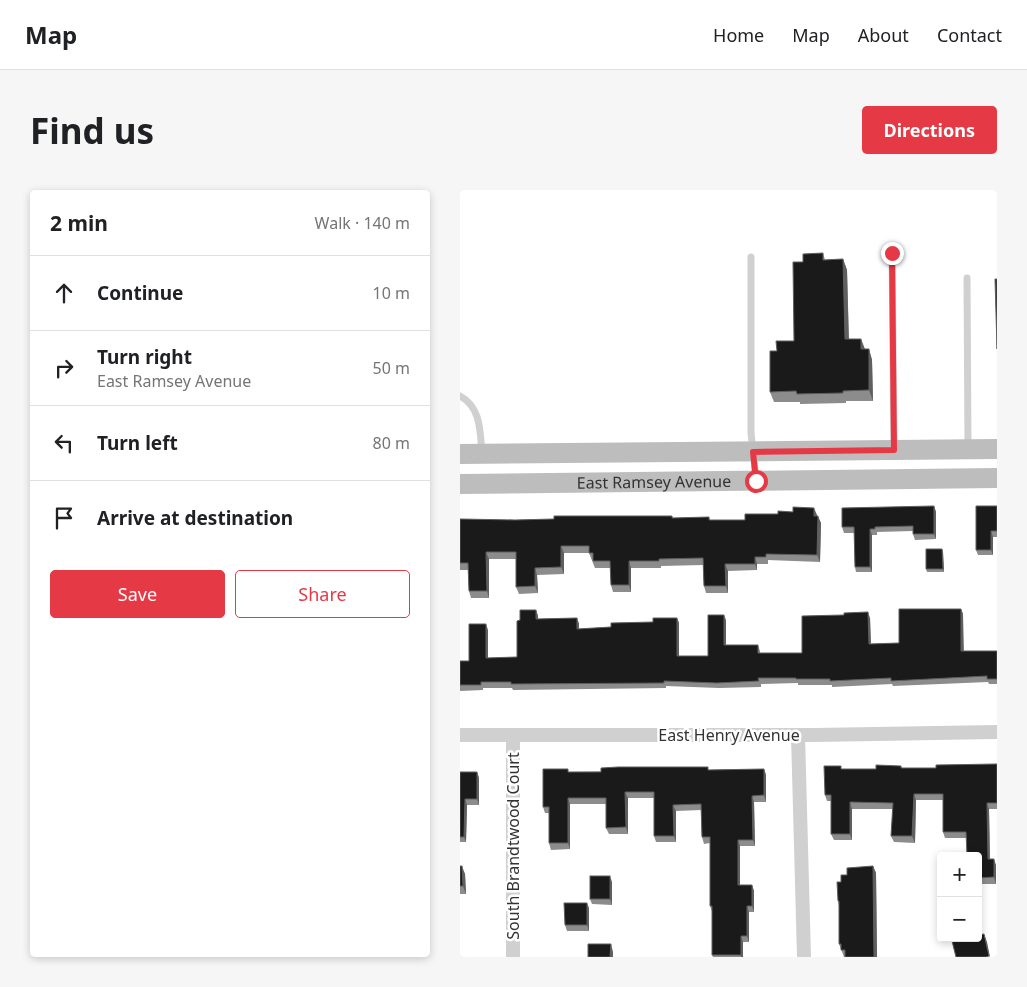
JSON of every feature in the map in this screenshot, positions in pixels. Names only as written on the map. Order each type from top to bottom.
[{"type":"street","name":"East Ramsey Avenue","points":[[460,454],[997,449]]},
{"type":"street","name":"East Ramsey Avenue","points":[[460,484],[997,478]]},
{"type":"street","name":"East Henry Avenue","points":[[460,735],[997,732]]},
{"type":"street","points":[[798,734],[804,957]]},
{"type":"street","name":"South Brandtwood Court","points":[[512,957],[514,735]]},
{"type":"lane","points":[[892,253],[894,450]]},
{"type":"lane","points":[[751,257],[751,433],[756,481]]},
{"type":"lane","points":[[967,278],[968,450]]},
{"type":"lane","points":[[460,396],[467,399],[478,414],[482,454]]},
{"type":"building","points":[[823,253],[823,260],[843,259],[845,339],[861,339],[861,349],[869,349],[869,390],[843,391],[843,393],[797,394],[796,391],[770,392],[770,351],[777,351],[776,341],[794,341],[793,262],[803,262],[803,254]]},
{"type":"building","points":[[995,279],[997,279],[997,349]]},
{"type":"building","points":[[934,506],[934,534],[913,534],[913,526],[875,527],[875,529],[870,529],[870,567],[855,567],[854,527],[842,527],[842,508]]},
{"type":"building","points":[[976,506],[997,506],[997,531],[991,531],[991,550],[976,550]]},
{"type":"building","points":[[793,507],[814,508],[814,516],[818,516],[817,555],[766,554],[766,557],[755,557],[755,564],[725,564],[726,586],[704,586],[703,558],[629,561],[629,585],[611,585],[610,561],[593,561],[593,553],[589,553],[589,546],[561,546],[561,567],[535,568],[535,586],[516,587],[516,552],[486,552],[487,591],[469,591],[468,563],[460,563],[460,519],[515,520],[554,519],[554,516],[672,516],[672,518],[709,517],[709,520],[745,520],[745,514],[778,514],[778,511],[793,512]]},
{"type":"building","points":[[926,549],[942,549],[943,569],[926,569]]},
{"type":"building","points":[[899,609],[961,609],[961,651],[997,651],[997,679],[987,679],[987,676],[891,681],[891,678],[830,681],[830,679],[758,678],[759,681],[717,683],[664,681],[664,683],[511,684],[511,682],[481,682],[481,685],[460,685],[460,661],[469,661],[469,624],[486,624],[486,658],[517,657],[517,621],[520,620],[520,610],[536,610],[536,619],[577,618],[577,629],[611,627],[611,623],[653,622],[653,618],[677,618],[677,656],[708,656],[708,615],[724,615],[724,645],[758,645],[758,653],[802,653],[802,616],[844,615],[844,613],[868,612],[869,644],[899,643]]},
{"type":"building","points":[[997,764],[997,803],[987,803],[988,859],[994,859],[994,877],[982,878],[982,852],[967,852],[966,832],[943,832],[943,794],[914,794],[912,836],[891,836],[893,803],[850,802],[850,834],[831,834],[831,795],[825,795],[824,766],[841,766],[841,769],[876,769],[876,765],[901,766],[901,768],[936,768],[936,765]]},
{"type":"building","points":[[708,767],[708,770],[764,769],[764,795],[752,796],[753,840],[738,840],[738,885],[752,885],[752,906],[747,906],[747,936],[741,936],[741,955],[712,955],[710,837],[702,837],[701,804],[673,805],[674,836],[654,836],[654,792],[625,792],[626,827],[606,828],[606,798],[568,798],[568,843],[549,843],[549,807],[543,807],[543,769],[568,769],[568,772],[601,772],[601,768]]},
{"type":"building","points":[[460,772],[477,772],[477,799],[465,799],[464,837],[460,837]]},
{"type":"building","points":[[460,866],[462,866],[463,886],[460,886]]},
{"type":"building","points":[[873,866],[874,957],[845,957],[845,950],[841,950],[841,944],[839,944],[837,882],[841,882],[841,875],[847,875],[847,868]]},
{"type":"building","points":[[590,876],[610,876],[610,899],[590,899]]},
{"type":"building","points":[[564,903],[587,903],[587,925],[565,925]]},
{"type":"building","points":[[982,934],[984,934],[989,956],[956,957],[952,942],[982,942]]},
{"type":"building","points":[[588,944],[611,944],[610,957],[588,957]]},
{"type":"route","points":[[756,481],[753,452],[894,450],[892,253]]}]
